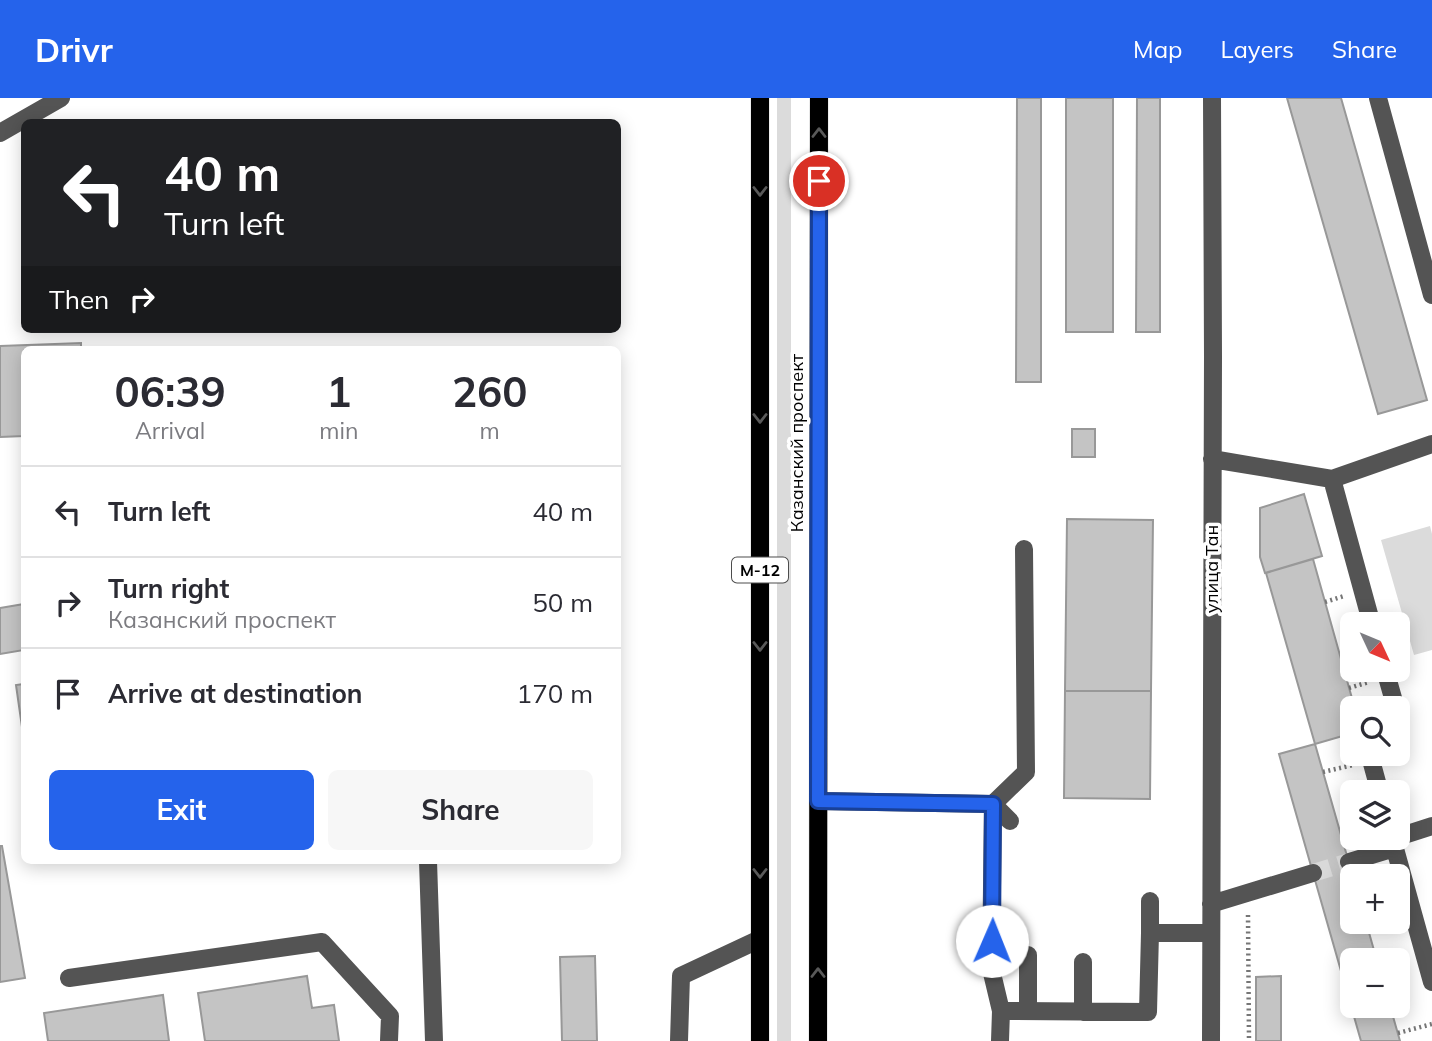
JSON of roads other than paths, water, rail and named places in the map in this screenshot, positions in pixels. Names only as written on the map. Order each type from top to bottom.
[{"type":"main road","name":"М-12","points":[[760,98],[760,1041]]},
{"type":"main road","name":"Казанский проспект","points":[[818,1041],[819,98]]},
{"type":"street","points":[[24,119],[61,98]]},
{"type":"street","name":"улица Тан","points":[[1211,1041],[1212,98]]},
{"type":"street","points":[[1378,98],[1432,295]]},
{"type":"street","points":[[0,133],[21,121]]},
{"type":"street","points":[[1212,459],[1332,479],[1432,444]]},
{"type":"street","points":[[1332,479],[1368,612]]},
{"type":"street","points":[[1000,1041],[1000,1011],[991,969],[993,804],[1026,772],[1024,549]]},
{"type":"street","points":[[818,801],[993,804],[1010,821]]},
{"type":"street","points":[[1410,834],[1432,826]]},
{"type":"street","points":[[1349,862],[1374,850]]},
{"type":"street","points":[[1397,850],[1432,982]]},
{"type":"street","points":[[428,864],[434,1041]]},
{"type":"street","points":[[1211,904],[1313,873]]},
{"type":"street","points":[[1000,1011],[1148,1012],[1150,901]]},
{"type":"street","points":[[1150,933],[1211,933]]},
{"type":"street","points":[[679,1041],[681,976],[760,939]]},
{"type":"street","points":[[69,978],[322,942],[390,1016],[389,1041]]},
{"type":"street","points":[[1028,955],[1028,1011]]},
{"type":"street","points":[[1083,962],[1083,1012]]},
{"type":"tunnel","points":[[1313,873],[1349,862]]}]
